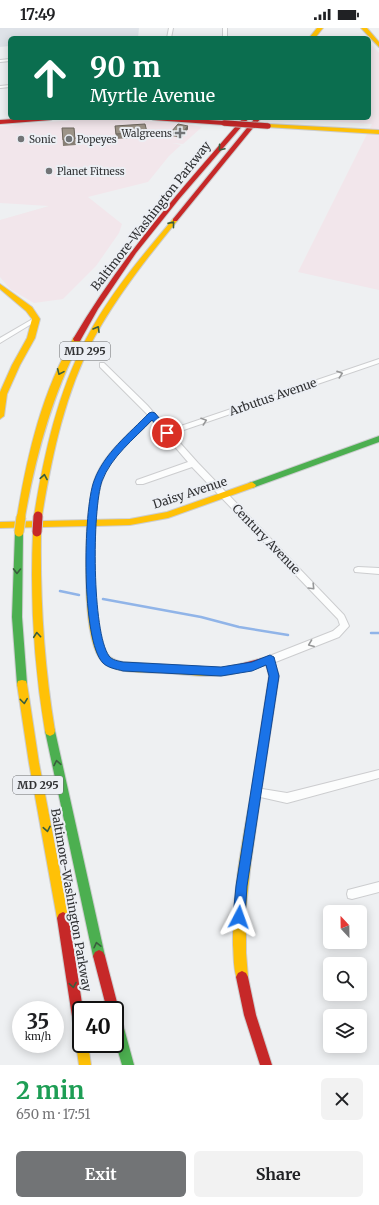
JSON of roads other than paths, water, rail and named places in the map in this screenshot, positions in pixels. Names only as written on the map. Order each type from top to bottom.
[{"type":"main road","points":[[314,36],[320,28]]},
{"type":"main road","points":[[325,36],[331,28]]},
{"type":"main road","points":[[364,28],[379,45]]},
{"type":"main road","points":[[225,120],[379,126]]},
{"type":"main road","name":"Baltimore-Washington Parkway","points":[[75,1001],[58,891],[25,710],[20,668],[16,594],[19,532],[31,458],[38,430],[56,382],[92,311],[119,272],[244,120]]},
{"type":"main road","name":"Baltimore-Washington Parkway","points":[[111,1001],[75,847],[46,706],[40,664],[35,591],[37,532],[47,458],[71,384],[91,339],[118,295],[148,254],[256,120]]},
{"type":"main road","points":[[258,120],[379,132]]},
{"type":"main road","points":[[0,286],[29,309],[36,319],[31,338],[16,365],[0,401]]},
{"type":"main road","points":[[0,416],[4,390]]},
{"type":"main road","name":"Daisy Avenue","points":[[0,526],[91,524],[135,521],[168,515],[379,439]]},
{"type":"main road","points":[[91,524],[92,606],[97,639],[106,659],[112,664],[221,672],[252,666],[270,660],[274,676],[241,886],[238,927],[245,993],[257,1042],[266,1065]]},
{"type":"main road","points":[[124,1050],[128,1065]]},
{"type":"main road","points":[[83,1053],[85,1065]]},
{"type":"street","points":[[0,341],[36,319]]},
{"type":"street","name":"Arbutus Avenue","points":[[167,433],[379,361]]},
{"type":"street","name":"Century Avenue","points":[[102,365],[139,400],[194,463],[341,617],[345,626],[336,634],[270,660]]},
{"type":"street","points":[[91,524],[94,496],[104,468],[110,458],[152,415]]},
{"type":"street","points":[[140,482],[194,463]]},
{"type":"street","points":[[358,570],[379,571]]},
{"type":"street","points":[[256,792],[287,798],[302,796],[379,774]]},
{"type":"street","points":[[352,894],[379,887]]},
{"type":"waterway","points":[[60,591],[79,595]]},
{"type":"waterway","points":[[103,599],[201,617],[239,627],[288,635]]},
{"type":"waterway","points":[[371,633],[379,633]]},
{"type":"place","name":"Walgreens","points":[[180,133]]},
{"type":"place","name":"Sonic","points":[[21,139]]},
{"type":"place","name":"Popeyes","points":[[69,139]]},
{"type":"place","name":"Planet Fitness","points":[[49,171]]}]
